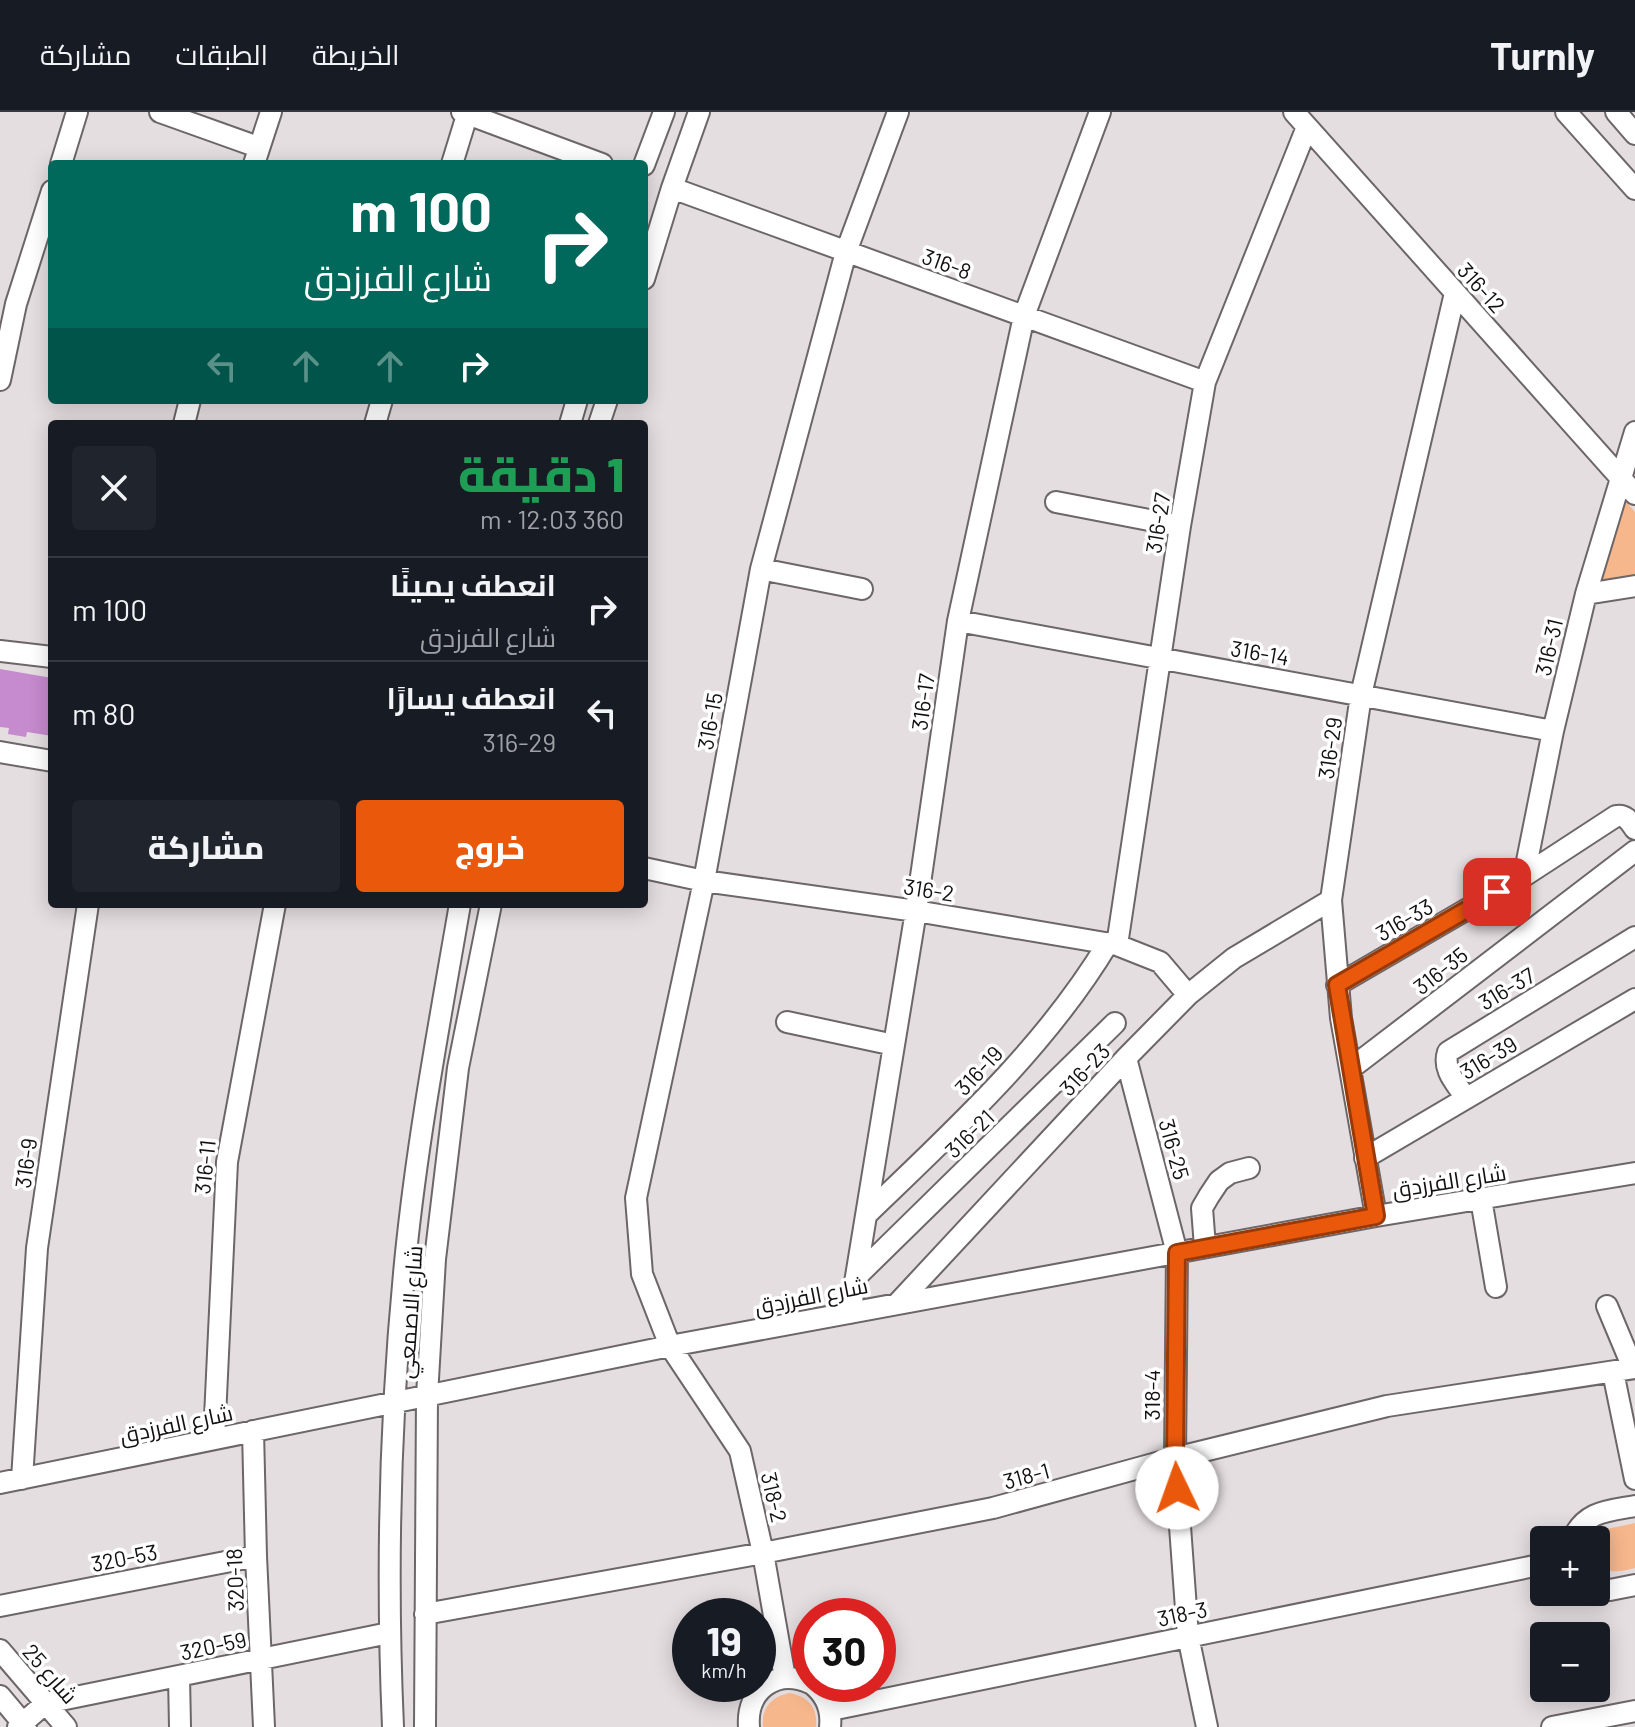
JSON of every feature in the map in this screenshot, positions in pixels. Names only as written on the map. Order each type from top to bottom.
[{"type":"street","points":[[62,160],[77,112]]},
{"type":"street","points":[[160,112],[256,155],[271,112]]},
{"type":"street","points":[[646,160],[664,112]]},
{"type":"street","points":[[648,266],[699,112]]},
{"type":"street","name":"316-15","points":[[670,1346],[642,1274],[636,1198],[704,881],[761,569],[846,252],[898,112]]},
{"type":"street","name":"316-17","points":[[850,1313],[916,911],[958,621],[1024,316],[1100,112]]},
{"type":"street","points":[[1566,112],[1635,189]]},
{"type":"street","points":[[1616,112],[1635,134]]},
{"type":"street","points":[[453,160],[465,113],[591,160]]},
{"type":"street","name":"316-12","points":[[1301,119],[1635,494]]},
{"type":"street","name":"316-27","points":[[1112,944],[1205,382],[1301,119]]},
{"type":"street","name":"316-8","points":[[672,188],[1205,382]]},
{"type":"street","points":[[0,380],[16,304],[48,204]]},
{"type":"street","name":"316-29","points":[[1376,1216],[1337,985],[1331,900],[1361,695],[1455,293]]},
{"type":"street","name":"316-31","points":[[1524,876],[1553,731],[1586,594],[1635,432]]},
{"type":"street","points":[[1056,502],[1180,526]]},
{"type":"street","points":[[761,569],[862,589]]},
{"type":"street","points":[[1586,594],[1635,586]]},
{"type":"street","name":"316-14","points":[[958,621],[1553,731]]},
{"type":"street","points":[[0,651],[48,657]]},
{"type":"street","points":[[0,752],[48,760]]},
{"type":"street","name":"316-33","points":[[1337,985],[1524,876],[1616,816],[1625,817],[1635,829]]},
{"type":"street","name":"316-35","points":[[1350,1069],[1635,851]]},
{"type":"street","name":"316-2","points":[[648,869],[704,881],[916,911],[1112,944],[1160,962],[1188,995]]},
{"type":"street","name":"316-23","points":[[898,1303],[1188,995],[1234,958],[1331,900]]},
{"type":"street","name":"316-9","points":[[22,1479],[37,1248],[87,908]]},
{"type":"street","name":"316-11","points":[[214,1439],[227,1162],[274,908]]},
{"type":"street","name":"شارع الاصمعي","points":[[393,1727],[389,1538],[406,1252],[431,1070],[459,908]]},
{"type":"street","name":"شارع الاصمعي","points":[[425,1727],[427,1396],[435,1259],[458,1068],[490,908]]},
{"type":"street","name":"316-37","points":[[1466,1098],[1446,1069],[1448,1052],[1635,937]]},
{"type":"street","name":"316-19","points":[[866,1215],[967,1118],[1026,1054],[1112,944]]},
{"type":"street","name":"316-39","points":[[1365,1158],[1635,999]]},
{"type":"street","points":[[787,1022],[894,1045]]},
{"type":"street","name":"316-21","points":[[856,1277],[1115,1023]]},
{"type":"street","name":"316-25","points":[[1126,1058],[1177,1253]]},
{"type":"street","points":[[1205,1247],[1202,1208],[1219,1181],[1230,1173],[1249,1168]]},
{"type":"street","name":"شارع الفرزدق","points":[[0,1483],[670,1346],[1376,1216],[1635,1173]]},
{"type":"street","points":[[1481,1199],[1496,1287]]},
{"type":"street","name":"318-4","points":[[1177,1253],[1175,1458],[1188,1636],[1207,1727]]},
{"type":"street","points":[[1607,1306],[1627,1369],[1635,1479]]},
{"type":"street","name":"318-2","points":[[670,1346],[740,1451],[763,1553],[785,1678]]},
{"type":"street","name":"318-1","points":[[425,1614],[993,1508],[1175,1458],[1387,1406],[1627,1369]]},
{"type":"street","name":"320-18","points":[[253,1431],[264,1727]]},
{"type":"street","points":[[1580,1526],[1599,1513],[1635,1506]]},
{"type":"street","name":"320-53","points":[[0,1606],[256,1556]]},
{"type":"street","name":"318-3","points":[[830,1719],[1188,1636],[1530,1567]]},
{"type":"street","points":[[1610,1590],[1635,1585]]},
{"type":"street","name":"320-59","points":[[46,1703],[389,1633]]},
{"type":"street","name":"شارع 25","points":[[0,1650],[66,1727]]},
{"type":"street","points":[[179,1676],[180,1727]]},
{"type":"street","points":[[745,1726],[753,1699],[761,1689],[772,1682],[792,1678]]},
{"type":"street","points":[[0,1696],[22,1726],[46,1703]]},
{"type":"street","points":[[1552,1727],[1635,1711]]},
{"type":"shaded area","points":[[1624,499],[1635,512],[1635,576],[1606,581],[1598,579]]},
{"type":"shaded area","points":[[1635,1523],[1635,1568],[1610,1570],[1610,1528]]},
{"type":"shaded area","points":[[790,1693],[792,1702],[811,1704],[816,1727],[763,1727],[766,1709],[778,1697]]},
{"type":"building","points":[[0,669],[48,677],[48,735],[27,732],[26,737],[8,734],[9,728],[0,727]]},
{"type":"route","points":[[1177,1488],[1177,1253],[1376,1216],[1337,985],[1497,892]]}]
